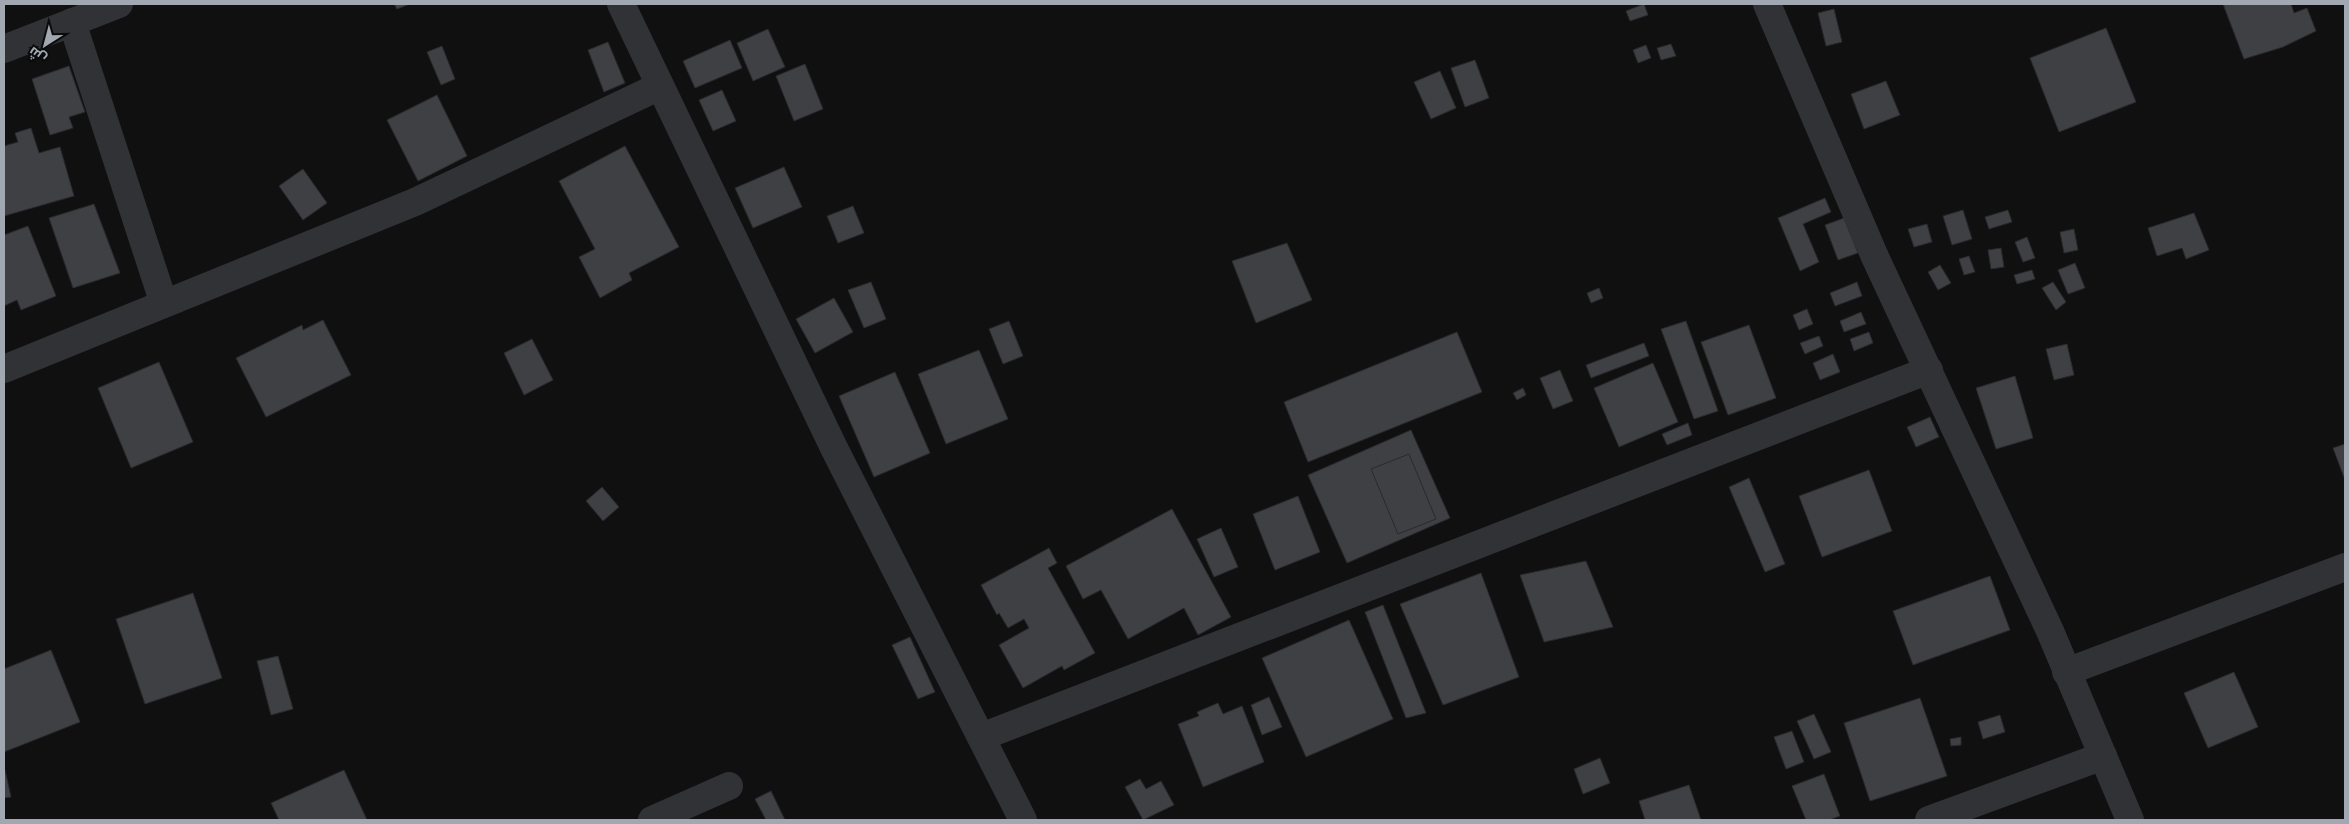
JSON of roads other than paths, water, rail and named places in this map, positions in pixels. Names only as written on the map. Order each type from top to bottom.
[{"type":"street","points":[[4,49],[119,4]]},
{"type":"street","points":[[620,4],[834,448],[1022,820]]},
{"type":"street","points":[[1767,4],[1875,257],[2050,631],[2130,820]]},
{"type":"street","points":[[72,22],[164,304]]},
{"type":"street","points":[[4,369],[415,202],[660,86]]},
{"type":"street","points":[[980,737],[1929,370]]},
{"type":"street","points":[[2066,672],[2345,567]]},
{"type":"street","points":[[1929,820],[2103,756]]},
{"type":"street","points":[[652,820],[729,786]]}]
